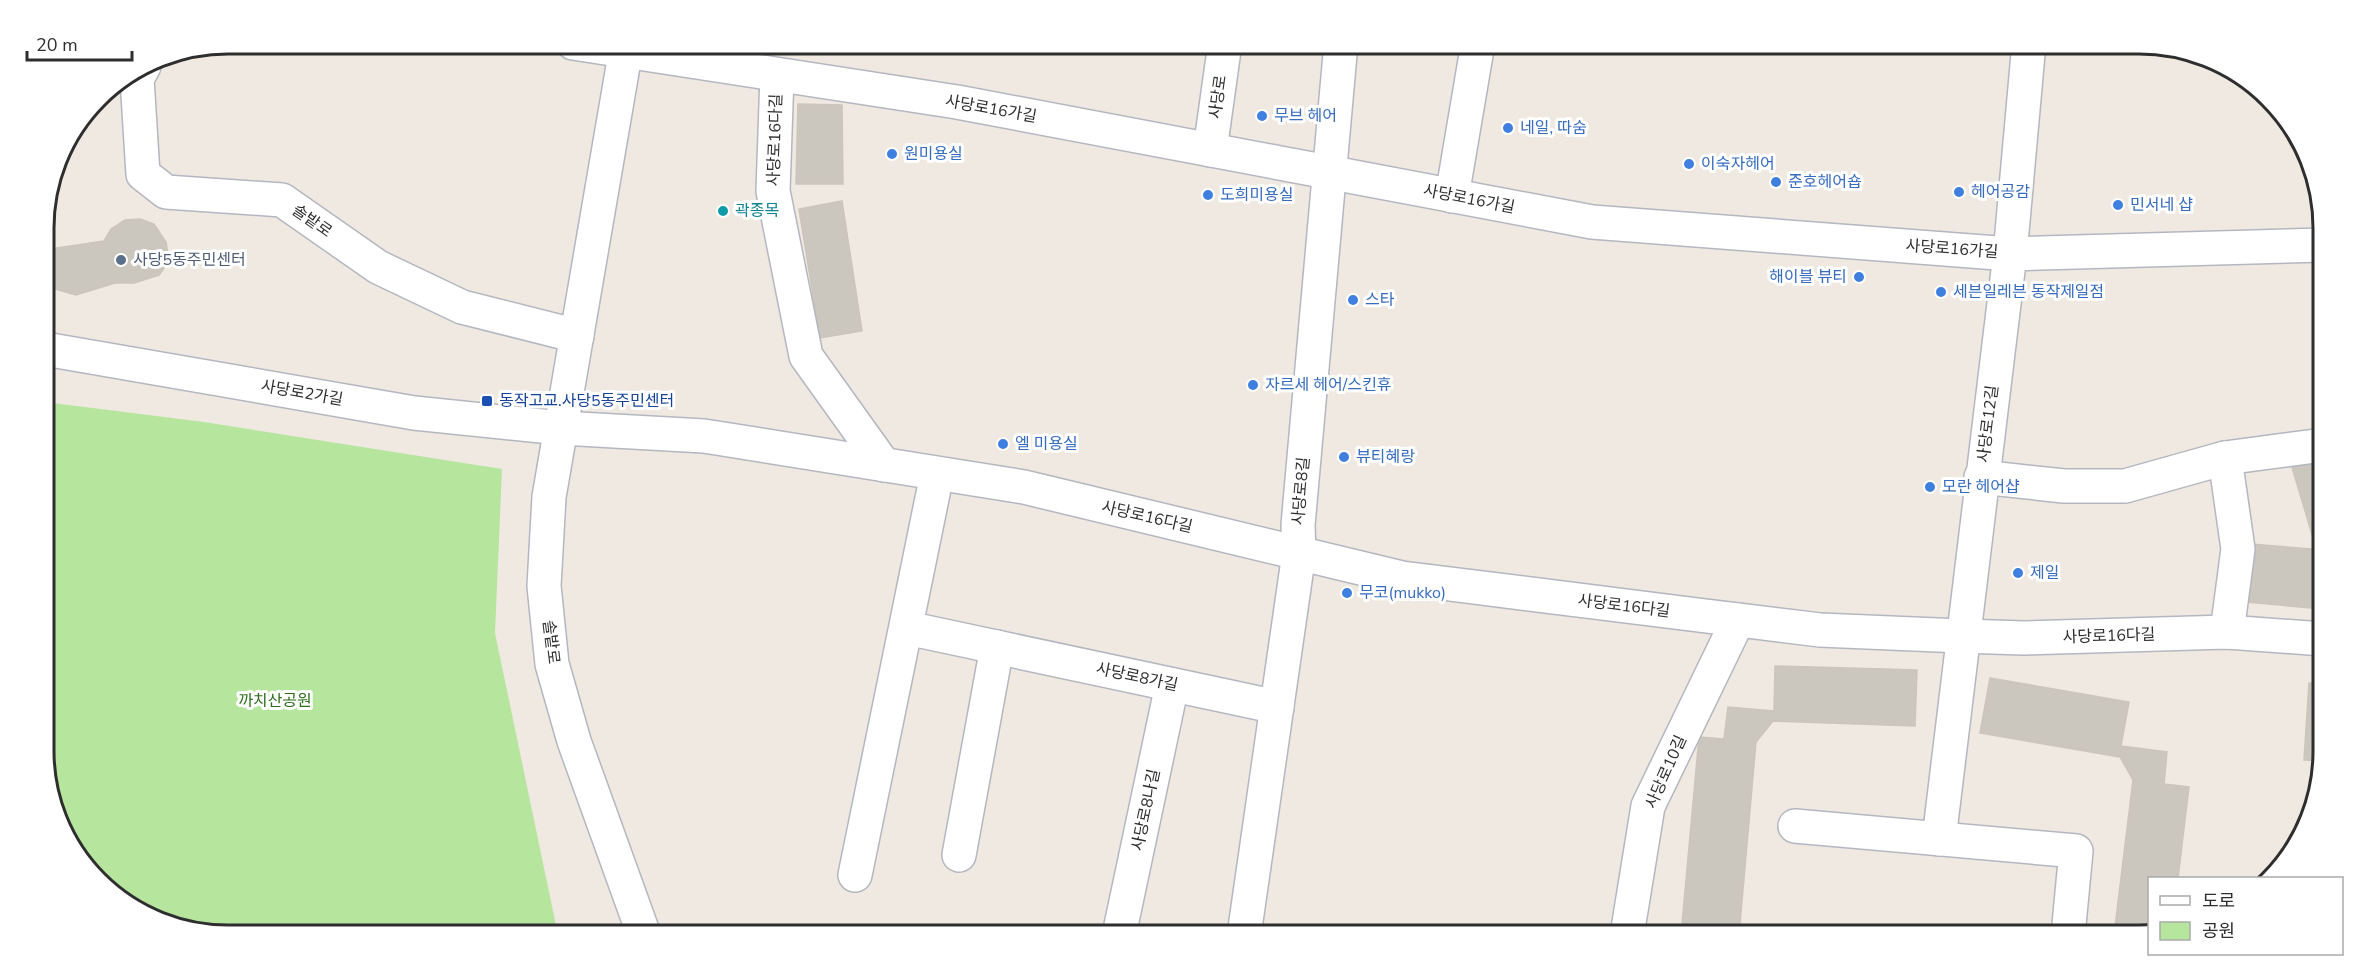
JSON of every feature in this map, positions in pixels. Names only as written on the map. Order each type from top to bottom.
[{"type":"street","name":"솔밭로","points":[[625,54],[549,497],[544,586],[552,664],[574,741],[640,925]]},
{"type":"street","name":"사당로16가길","points":[[660,54],[777,75],[957,102],[1592,222],[2010,254],[2313,245]]},
{"type":"street","name":"사당로","points":[[1210,150],[1224,54]]},
{"type":"street","name":"사당로8길","points":[[1245,925],[1299,553],[1298,525],[1340,54]]},
{"type":"street","points":[[1452,196],[1476,54]]},
{"type":"street","name":"사당로12길","points":[[1939,839],[1981,477],[2010,254],[2028,54]]},
{"type":"street","name":"사당로16다길","points":[[777,75],[773,191],[806,356],[884,465]]},
{"type":"street","name":"솔밭로","points":[[137,79],[143,174],[166,192],[282,200],[378,267],[462,307],[577,336]]},
{"type":"street","name":"사당로2가길","points":[[54,351],[414,413],[561,428]]},
{"type":"street","name":"사당로16다길","points":[[561,428],[704,436],[1024,487],[1402,578],[1820,630],[2024,638],[2227,632],[2313,638]]},
{"type":"street","points":[[1981,477],[2064,486],[2125,486],[2225,458],[2313,446]]},
{"type":"street","points":[[2225,458],[2238,549],[2227,632]]},
{"type":"street","points":[[855,875],[937,474]]},
{"type":"street","name":"사당로10길","points":[[1629,925],[1648,806],[1738,620]]},
{"type":"street","name":"사당로8가길","points":[[907,627],[1277,706]]},
{"type":"street","points":[[959,855],[997,647]]},
{"type":"street","name":"사당로8나길","points":[[1121,925],[1172,685]]},
{"type":"street","points":[[1795,826],[2076,851],[2069,925]]},
{"type":"green space","name":"까치산공원","points":[[54,403],[204,422],[502,469],[495,633],[556,925],[205,924],[172,916],[151,907],[131,896],[113,882],[83,848],[63,807],[57,785],[54,762]]},
{"type":"building","points":[[798,104],[842,105],[843,184],[796,184]]},
{"type":"building","points":[[842,201],[862,331],[820,338],[799,209]]},
{"type":"building","points":[[140,219],[154,224],[166,242],[169,261],[159,275],[134,283],[115,283],[76,295],[54,289],[54,248],[104,241],[111,229],[125,220]]},
{"type":"building","points":[[2313,458],[2313,538],[2291,464]]},
{"type":"building","points":[[2251,544],[2313,549],[2313,608],[2246,602]]},
{"type":"building","points":[[1775,666],[1917,670],[1915,726],[1773,721],[1756,742],[1740,925],[1682,925],[1699,737],[1724,739],[1728,707],[1774,711]]},
{"type":"building","points":[[1990,678],[2129,702],[2121,746],[2167,752],[2164,784],[2189,787],[2178,877],[2148,877],[2148,925],[2115,925],[2133,780],[2120,757],[1980,733]]},
{"type":"building","points":[[2309,683],[2313,683],[2313,760],[2304,760]]},
{"type":"place","name":"무브 헤어","points":[[1262,116]]},
{"type":"place","name":"네일, 따숨","points":[[1508,128]]},
{"type":"place","name":"원미용실","points":[[892,154]]},
{"type":"place","name":"이숙자헤어","points":[[1689,164]]},
{"type":"place","name":"준호헤어숍","points":[[1776,182]]},
{"type":"place","name":"헤어공감","points":[[1959,192]]},
{"type":"place","name":"도희미용실","points":[[1208,195]]},
{"type":"place","name":"민서네 샵","points":[[2118,205]]},
{"type":"place","name":"곽종목","points":[[723,211]]},
{"type":"place","name":"사당5동주민센터","points":[[121,260]]},
{"type":"place","name":"해이블 뷰티","points":[[1859,277]]},
{"type":"place","name":"세븐일레븐 동작제일점","points":[[1941,292]]},
{"type":"place","name":"스타","points":[[1353,300]]},
{"type":"place","name":"자르세 헤어/스킨휴","points":[[1253,385]]},
{"type":"place","name":"동작고교.사당5동주민센터","points":[[487,401]]},
{"type":"place","name":"엘 미용실","points":[[1003,444]]},
{"type":"place","name":"뷰티혜랑","points":[[1344,457]]},
{"type":"place","name":"모란 헤어샵","points":[[1930,487]]},
{"type":"place","name":"제일","points":[[2018,573]]},
{"type":"place","name":"무코(mukko)","points":[[1347,593]]}]
